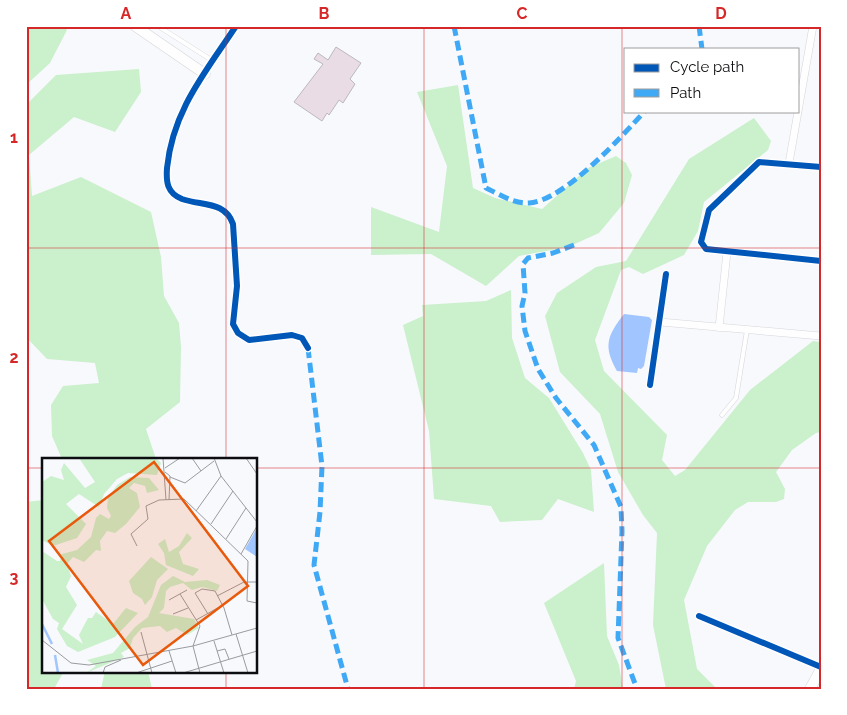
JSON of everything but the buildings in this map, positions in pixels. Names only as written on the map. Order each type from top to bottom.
[{"type":"street","points":[[135,26],[205,74]]},
{"type":"street","points":[[800,100],[813,26]]},
{"type":"street","points":[[234,27],[183,106],[174,129],[168,160],[168,186],[176,196],[219,207],[230,215],[237,286],[233,324],[238,333],[249,340],[292,335],[302,338],[308,348]]},
{"type":"street","points":[[789,163],[798,112]]},
{"type":"street","points":[[821,166],[762,161],[709,210],[701,242],[706,249],[821,261]]},
{"type":"street","points":[[720,328],[727,252]]},
{"type":"street","points":[[650,385],[666,274]]},
{"type":"street","points":[[660,322],[821,336]]},
{"type":"street","points":[[699,616],[821,668],[810,689]]},
{"type":"lane","points":[[158,26],[213,61]]},
{"type":"lane","points":[[722,415],[736,398],[747,330]]},
{"type":"green space","points":[[26,26],[64,26],[67,30],[50,63],[26,85]]},
{"type":"green space","points":[[139,69],[141,92],[115,132],[74,117],[29,155],[32,196],[81,177],[151,212],[161,257],[164,296],[179,323],[181,347],[180,402],[146,429],[156,458],[62,458],[52,436],[51,405],[63,386],[99,383],[95,363],[47,359],[26,337],[26,105],[56,75]]},
{"type":"green space","points":[[458,85],[473,188],[495,198],[542,209],[588,168],[616,156],[626,163],[632,175],[624,203],[599,233],[568,247],[519,256],[486,286],[431,254],[371,255],[371,207],[439,232],[447,166],[417,92]]},
{"type":"green space","points":[[754,118],[771,141],[768,150],[704,202],[698,231],[684,255],[643,274],[629,267],[621,270],[595,340],[604,371],[667,435],[662,460],[675,476],[685,470],[750,390],[813,341],[821,342],[821,432],[816,433],[792,450],[776,472],[785,489],[784,499],[776,502],[748,502],[735,510],[707,546],[684,600],[697,669],[717,689],[666,689],[653,625],[657,533],[643,515],[618,472],[600,414],[560,372],[545,316],[557,293],[596,267],[626,261],[689,159]]},
{"type":"green space","points":[[511,290],[512,338],[525,378],[549,398],[583,453],[591,470],[594,512],[558,499],[542,520],[500,522],[491,506],[434,499],[429,431],[403,325],[423,316],[422,305],[486,301]]},
{"type":"green space","points":[[42,500],[42,672],[63,672],[54,689],[26,689],[26,502]]},
{"type":"green space","points":[[604,563],[607,636],[619,665],[623,689],[574,689],[576,681],[544,603]]},
{"type":"green space","points":[[105,672],[148,672],[152,689],[101,689]]},
{"type":"water","points":[[624,314],[649,317],[652,320],[644,366],[641,369],[638,368],[637,373],[617,371],[610,355],[609,341],[611,335]]},
{"type":"marked path","points":[[454,26],[486,188],[507,198],[529,203],[559,191],[592,166],[644,112]]},
{"type":"marked path","points":[[699,26],[702,48]]},
{"type":"marked path","points":[[574,245],[553,253],[528,258],[523,264],[525,293],[522,306],[525,331],[538,369],[556,398],[594,445],[621,507],[622,531],[618,638],[637,689]]},
{"type":"marked path","points":[[308,348],[322,466],[320,512],[314,565],[348,689]]},
{"type":"cycle path","points":[[236,26],[202,76],[183,110],[170,147],[167,168],[168,187],[177,197],[219,208],[224,211],[233,224],[237,286],[233,324],[238,333],[249,340],[292,335],[302,338],[308,348]]},
{"type":"cycle path","points":[[821,167],[759,162],[709,210],[701,242],[706,249],[821,261]]},
{"type":"cycle path","points":[[650,385],[666,274]]},
{"type":"cycle path","points":[[699,616],[821,667]]}]
